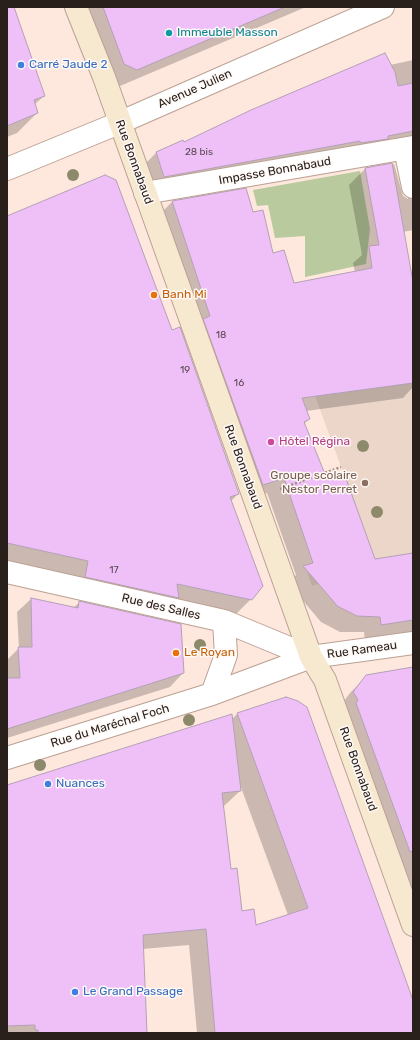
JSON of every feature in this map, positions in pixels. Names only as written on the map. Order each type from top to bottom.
[{"type":"main road","name":"Rue Bonnabaud","points":[[76,7],[104,77],[119,123],[311,658],[325,680],[413,925]]},
{"type":"street","name":"Avenue Julien","points":[[7,169],[92,132],[119,123],[383,7]]},
{"type":"street","name":"Impasse Bonnabaud","points":[[145,193],[409,148],[413,187]]},
{"type":"street","name":"Rue des Salles","points":[[7,572],[224,621],[311,658]]},
{"type":"street","points":[[212,694],[226,655],[224,621]]},
{"type":"street","name":"Rue Rameau","points":[[311,658],[413,643]]},
{"type":"street","name":"Rue du Maréchal Foch","points":[[7,758],[212,694],[311,658]]},
{"type":"path","points":[[276,490],[342,468]]},
{"type":"shaded area","name":"Groupe scolaire Nestor Perret","points":[[413,358],[413,620],[381,625],[380,617],[357,616],[337,606],[321,583],[312,586],[305,565],[313,563],[289,493],[343,472],[308,377]]},
{"type":"green space","points":[[360,171],[370,229],[366,264],[305,277],[305,236],[275,238],[268,205],[257,206],[253,190]]},
{"type":"building","name":"Carré Jaude 2","points":[[7,7],[14,7],[45,96],[34,100],[38,113],[7,126]]},
{"type":"building","name":"Immeuble Masson","points":[[103,7],[285,7],[137,70],[124,64]]},
{"type":"building","points":[[385,53],[395,72],[398,86],[413,83],[413,131],[388,136],[388,139],[360,143],[360,141],[164,177],[156,152],[183,140],[184,142],[251,110]]},
{"type":"building","points":[[392,163],[413,282],[413,383],[302,398],[310,419],[304,422],[327,479],[344,473],[375,559],[413,553],[413,620],[381,625],[380,617],[357,616],[337,606],[303,566],[313,563],[284,478],[263,485],[203,319],[210,316],[172,201],[246,188],[253,212],[263,210],[273,253],[284,250],[294,283],[372,268],[369,246],[379,245],[365,168]]},
{"type":"building","points":[[105,175],[116,180],[172,330],[180,327],[239,494],[230,497],[263,586],[252,600],[177,584],[179,598],[85,577],[88,561],[7,543],[7,216]]},
{"type":"building","points":[[31,598],[78,608],[79,601],[181,624],[184,673],[7,729],[7,678],[20,678],[18,647],[32,647]]},
{"type":"building","points":[[413,667],[413,851],[410,852],[356,703],[358,700],[353,692],[366,675]]},
{"type":"building","points":[[286,697],[298,701],[307,707],[413,1000],[413,1033],[215,1033],[206,929],[143,935],[147,1033],[38,1033],[38,1030],[35,1030],[35,1025],[7,1026],[7,785],[232,714],[241,791],[222,793],[231,869],[237,868],[242,911],[254,909],[256,925],[308,908],[237,713]]},
{"type":"place","name":"Immeuble Masson","points":[[169,33]]},
{"type":"place","name":"Carré Jaude 2","points":[[21,65]]},
{"type":"place","name":"Banh Mi","points":[[154,295]]},
{"type":"place","name":"Hôtel Régina","points":[[271,442]]},
{"type":"place","name":"Groupe scolaire Nestor Perret","points":[[365,483]]},
{"type":"place","name":"Le Royan","points":[[176,653]]},
{"type":"place","name":"Nuances","points":[[48,784]]},
{"type":"place","name":"Le Grand Passage","points":[[75,992]]}]
